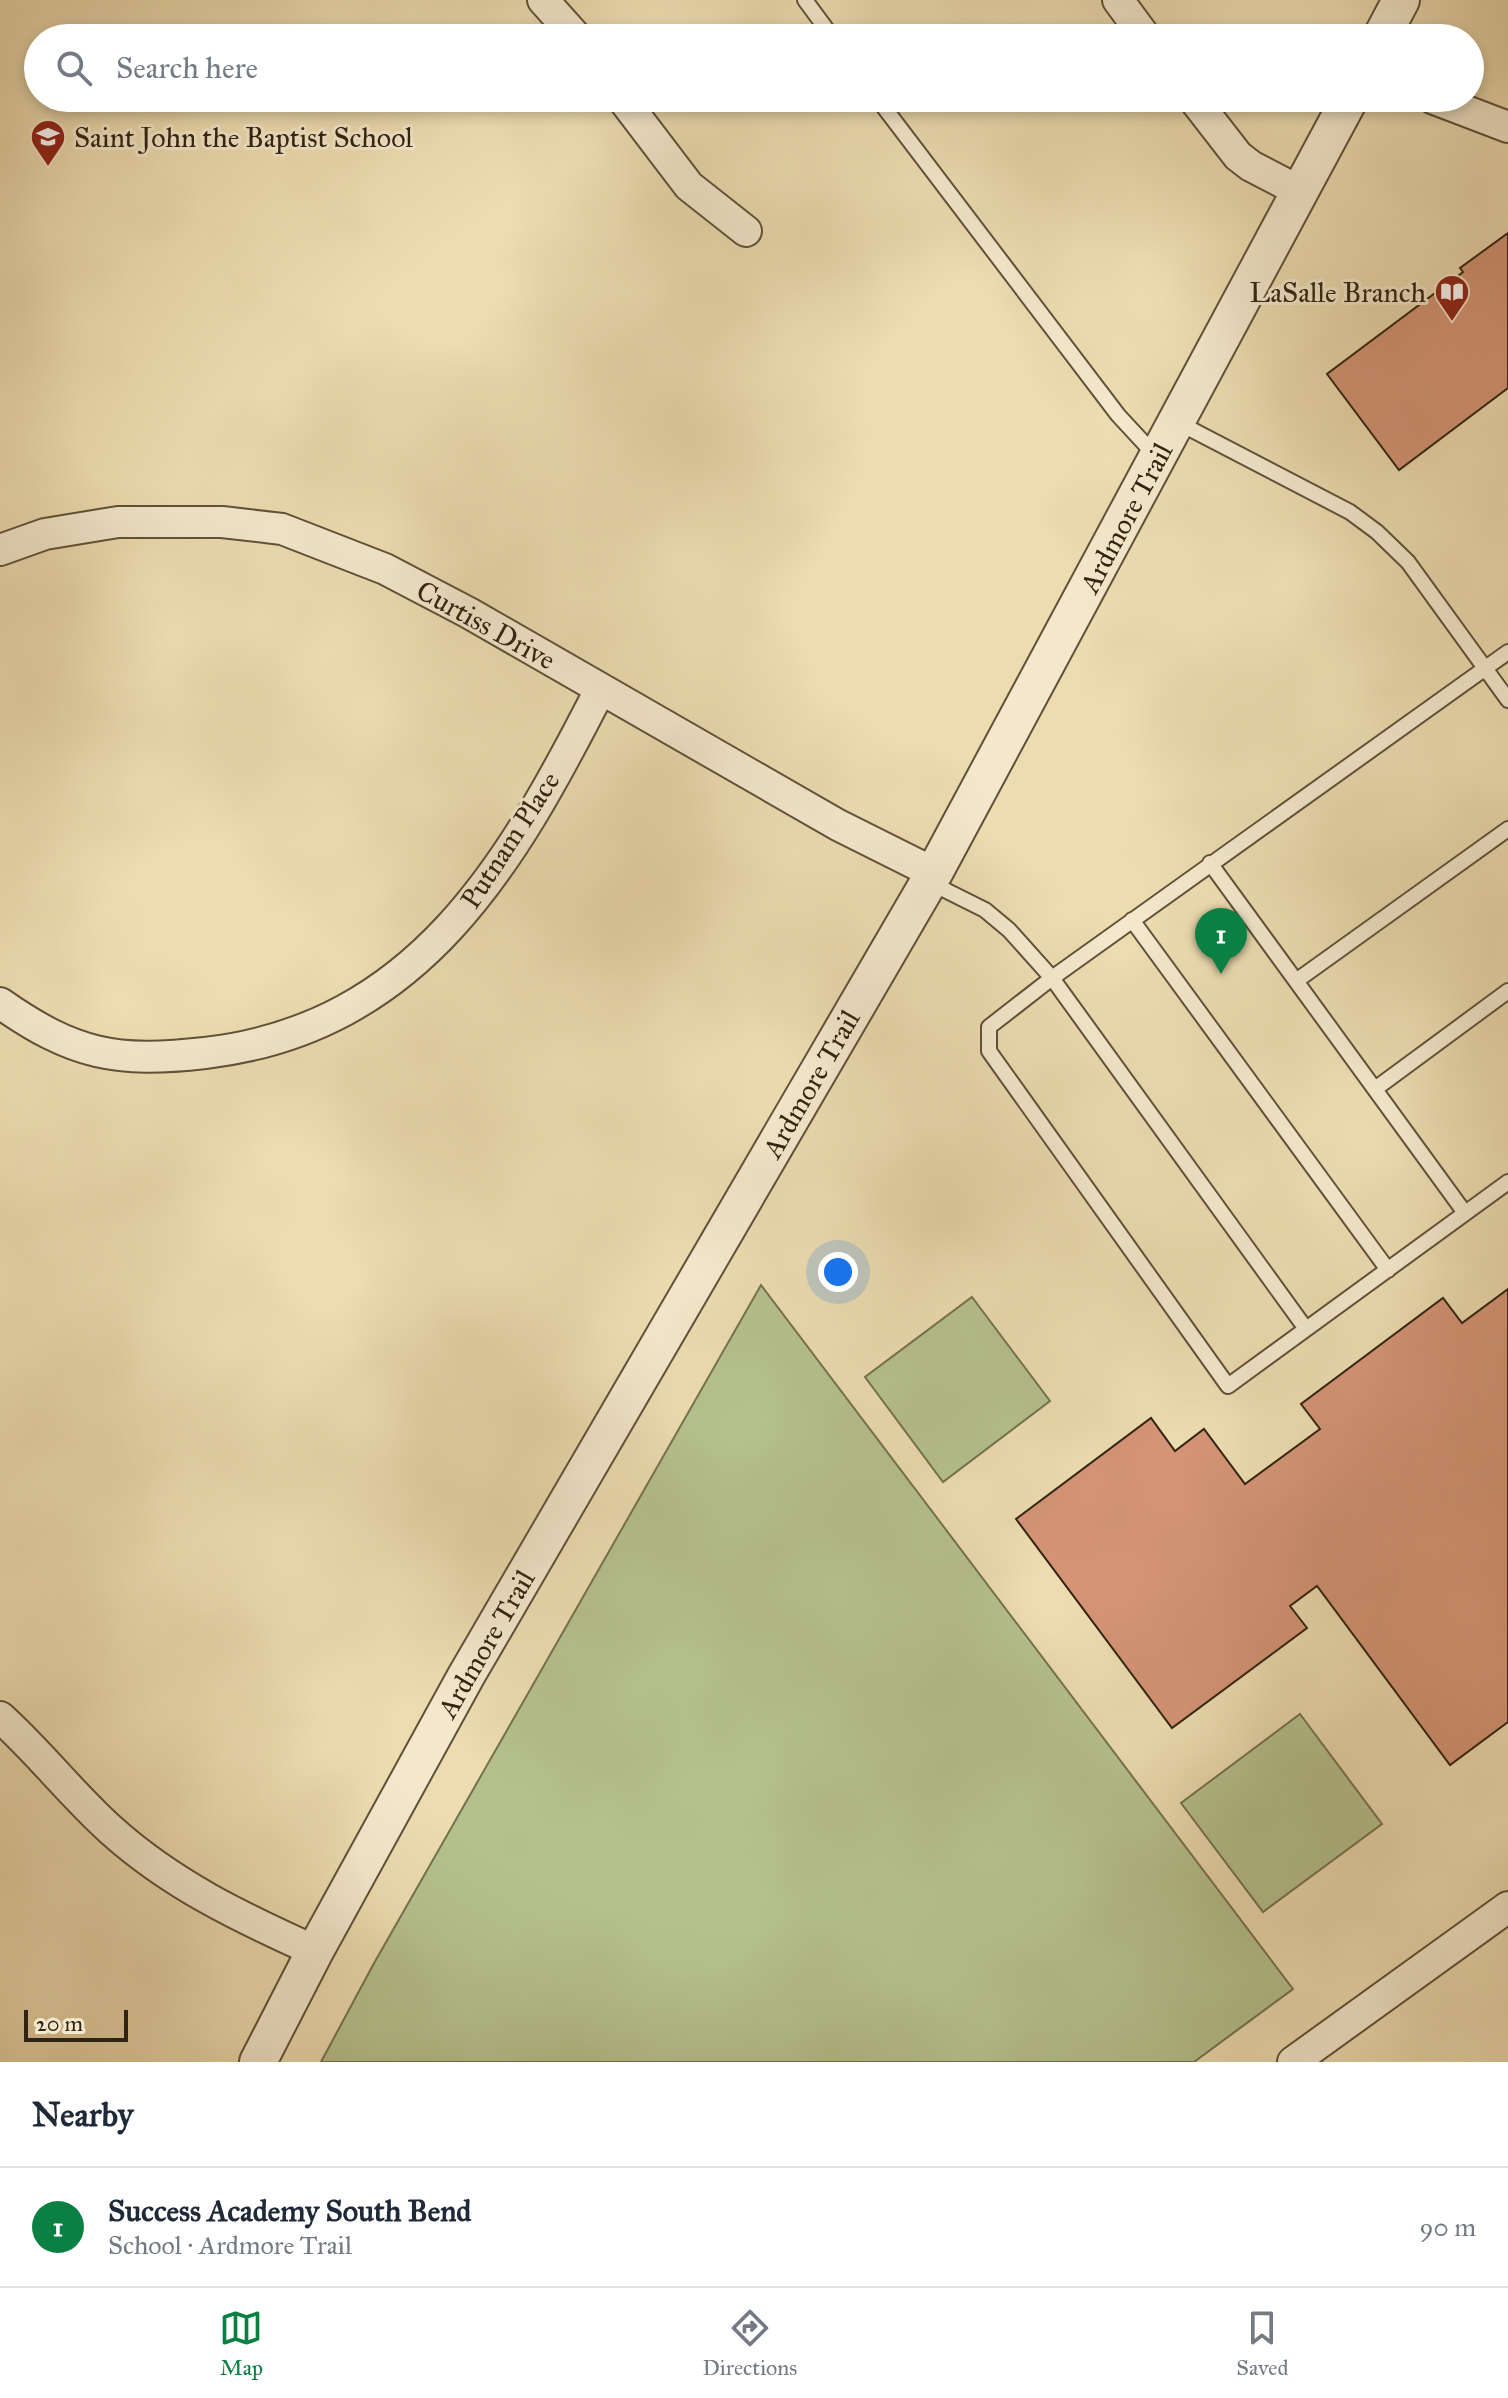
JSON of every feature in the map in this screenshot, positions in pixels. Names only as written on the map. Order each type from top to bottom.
[{"type":"street","points":[[543,0],[564,24]]},
{"type":"street","points":[[1118,0],[1136,24]]},
{"type":"street","points":[[1388,24],[1401,0]]},
{"type":"street","points":[[633,112],[689,186],[746,231]]},
{"type":"street","points":[[1204,112],[1238,156],[1301,192]]},
{"type":"street","name":"Ardmore Trail","points":[[258,2062],[315,1951],[466,1676],[932,878],[1343,112]]},
{"type":"street","points":[[1469,112],[1508,127]]},
{"type":"street","name":"Curtiss Drive","points":[[0,550],[45,534],[118,522],[222,522],[282,529],[385,569],[469,613],[932,878]]},
{"type":"street","name":"Putnam Place","points":[[0,1003],[33,1026],[73,1045],[113,1056],[154,1059],[230,1050],[290,1035],[343,1013],[420,958],[461,916],[498,869],[600,690]]},
{"type":"street","points":[[0,1717],[109,1829],[151,1864],[238,1917],[315,1951]]},
{"type":"street","points":[[1293,2062],[1508,1907]]},
{"type":"lane","points":[[805,0],[823,24]]},
{"type":"lane","points":[[888,112],[1118,415],[1158,458]]},
{"type":"lane","points":[[1177,422],[1350,512],[1377,532],[1408,562],[1508,700]]},
{"type":"lane","points":[[1508,652],[1210,863],[989,1027],[989,1051],[1228,1386],[1508,1182]]},
{"type":"lane","points":[[1296,981],[1508,829]]},
{"type":"lane","points":[[1210,863],[1465,1213]]},
{"type":"lane","points":[[932,878],[985,910],[1009,930],[1052,978],[1306,1329]]},
{"type":"lane","points":[[1132,920],[1388,1270]]},
{"type":"lane","points":[[1375,1089],[1508,991]]},
{"type":"green space","points":[[761,1285],[1293,1989],[1194,2062],[321,2062],[373,1965]]},
{"type":"green space","points":[[972,1297],[1050,1401],[943,1482],[865,1377]]},
{"type":"green space","points":[[1300,1714],[1382,1824],[1263,1912],[1181,1803]]},
{"type":"building","name":"LaSalle Branch","points":[[1508,233],[1508,388],[1399,470],[1327,374],[1463,272],[1460,268]]},
{"type":"building","points":[[1508,1289],[1508,1722],[1450,1765],[1317,1586],[1290,1606],[1307,1628],[1172,1728],[1016,1519],[1151,1418],[1175,1451],[1204,1429],[1245,1484],[1320,1429],[1301,1404],[1443,1298],[1462,1323]]},
{"type":"place","name":"Saint John the Baptist School","points":[[48,168]]},
{"type":"place","name":"LaSalle Branch","points":[[1452,323]]},
{"type":"place","name":"Success Academy South Bend","points":[[1221,974]]}]
